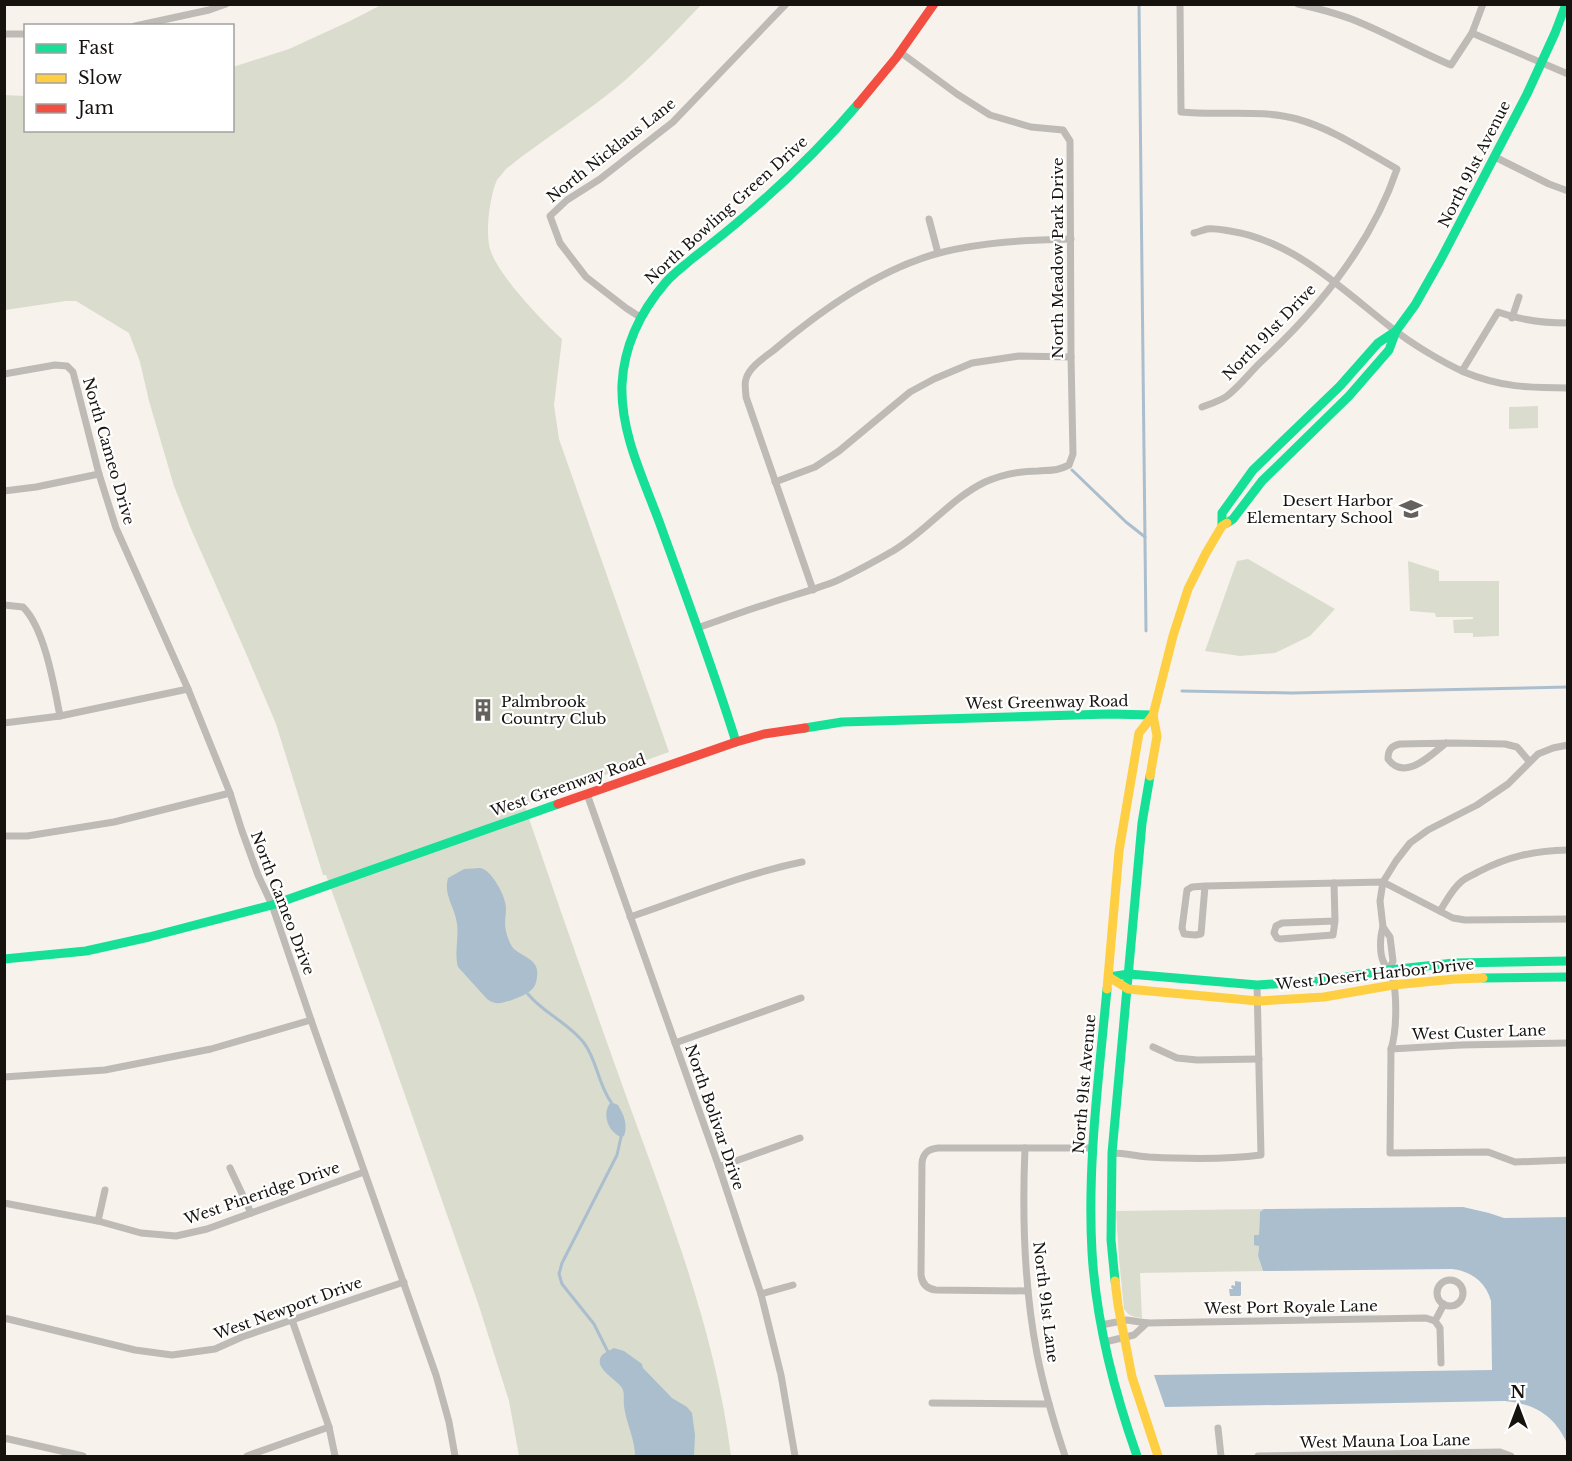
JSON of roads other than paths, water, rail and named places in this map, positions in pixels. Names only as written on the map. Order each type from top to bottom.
[{"type":"street","points":[[144,24],[226,4]]},
{"type":"street","name":"North Nicklaus Lane","points":[[640,317],[586,277],[560,243],[550,216],[567,200],[600,179],[673,122],[786,4]]},
{"type":"street","name":"North Bowling Green Drive","points":[[736,742],[698,628],[634,452],[624,415],[622,389],[626,355],[640,317],[668,280],[735,225],[800,166],[861,101],[934,4]]},
{"type":"street","name":"North 91st Drive","points":[[1180,4],[1181,112],[1264,115],[1296,119],[1342,138],[1397,170],[1390,190],[1367,234],[1334,283],[1309,314],[1226,396],[1202,407]]},
{"type":"street","points":[[1298,4],[1360,22],[1451,65],[1472,33],[1483,4]]},
{"type":"street","name":"North 91st Avenue","points":[[1158,1456],[1139,1401],[1123,1337],[1115,1289],[1111,1240],[1112,1153],[1142,826],[1157,736],[1153,715],[1161,679],[1188,589],[1222,526],[1233,519],[1262,481],[1349,396],[1389,350],[1396,332],[1432,277],[1495,157],[1556,33],[1566,4]]},
{"type":"street","points":[[1472,33],[1568,74]]},
{"type":"street","points":[[4,34],[24,34]]},
{"type":"street","name":"North Meadow Park Drive","points":[[813,590],[851,574],[902,546],[963,494],[988,481],[1020,472],[1058,471],[1069,465],[1073,454],[1070,141],[1063,130],[1031,126],[990,115],[900,52]]},
{"type":"street","points":[[1495,157],[1568,191]]},
{"type":"street","points":[[929,219],[938,253]]},
{"type":"street","points":[[1194,233],[1209,229],[1241,233],[1260,238],[1284,249],[1334,283],[1396,332],[1462,371],[1490,382],[1515,387],[1568,388]]},
{"type":"street","points":[[698,628],[813,590],[746,397],[746,379],[754,367],[788,338],[847,295],[902,266],[938,253],[975,246],[1022,240],[1071,239]]},
{"type":"street","points":[[1512,318],[1519,297]]},
{"type":"street","points":[[1462,371],[1498,312],[1512,318],[1529,321],[1568,323]]},
{"type":"street","name":"North 91st Avenue","points":[[1222,526],[1222,513],[1253,470],[1340,386],[1378,343],[1396,332]]},
{"type":"street","points":[[775,482],[815,467],[839,451],[910,392],[934,379],[972,363],[1019,356],[1071,357]]},
{"type":"street","name":"North Cameo Drive","points":[[4,374],[55,365],[67,366],[73,372],[99,474],[116,528],[188,689],[230,793],[254,864],[273,905],[436,1375],[449,1422],[455,1456]]},
{"type":"street","points":[[1280,444],[1290,453]]},
{"type":"street","points":[[4,491],[99,474]]},
{"type":"street","points":[[4,605],[23,607],[31,614],[48,658],[60,716]]},
{"type":"street","points":[[4,723],[60,716],[188,689]]},
{"type":"street","name":"West Greenway Road","points":[[4,959],[86,951],[273,905],[764,734],[842,722],[1109,714],[1153,715]]},
{"type":"street","name":"North 91st Avenue","points":[[1137,1456],[1124,1419],[1101,1325],[1092,1253],[1090,1190],[1119,851],[1139,733],[1153,715]]},
{"type":"street","points":[[1446,743],[1425,759],[1405,769],[1396,767],[1388,759],[1388,752],[1393,746],[1400,744],[1446,743],[1505,744],[1517,747],[1529,762]]},
{"type":"street","points":[[1568,745],[1538,754],[1508,784],[1477,805],[1428,830],[1410,843],[1383,882],[1380,901],[1383,963],[1389,970],[1395,999],[1395,1037],[1391,1049],[1390,1153],[1488,1152],[1515,1162],[1568,1160]]},
{"type":"street","points":[[4,836],[27,836],[114,822],[230,793]]},
{"type":"street","name":"North Bolivar Drive","points":[[587,794],[719,1167],[761,1294],[781,1375],[795,1456]]},
{"type":"street","points":[[1440,911],[1451,892],[1463,880],[1488,867],[1514,856],[1545,850],[1568,850]]},
{"type":"street","points":[[630,917],[738,879],[802,862]]},
{"type":"street","points":[[1205,886],[1201,934],[1184,934],[1182,928],[1187,890],[1192,887],[1205,886],[1383,882],[1453,918],[1466,920],[1568,919]]},
{"type":"street","points":[[1334,883],[1335,921],[1333,935],[1280,939],[1274,933],[1276,926],[1282,923],[1335,921]]},
{"type":"street","name":"West Desert Harbor Drive","points":[[1109,977],[1130,974],[1257,985],[1322,981],[1389,970],[1454,963],[1568,961]]},
{"type":"street","name":"West Desert Harbor Drive","points":[[1109,977],[1128,988],[1258,1001],[1324,997],[1393,985],[1455,979],[1568,977]]},
{"type":"street","points":[[1112,1153],[1146,1157],[1210,1159],[1261,1155],[1257,985]]},
{"type":"street","points":[[675,1043],[801,998]]},
{"type":"street","points":[[4,1077],[105,1070],[210,1049],[311,1020]]},
{"type":"street","name":"West Custer Lane","points":[[1391,1049],[1568,1043]]},
{"type":"street","points":[[1153,1047],[1177,1058],[1259,1059]]},
{"type":"street","points":[[719,1167],[800,1138]]},
{"type":"street","points":[[1028,1290],[936,1290],[925,1286],[921,1275],[922,1158],[926,1152],[938,1148],[1093,1148]]},
{"type":"street","name":"North 91st Lane","points":[[1025,1148],[1023,1196],[1028,1290],[1037,1354],[1065,1456]]},
{"type":"street","points":[[230,1168],[251,1213]]},
{"type":"street","name":"West Pineridge Drive","points":[[4,1203],[98,1221],[141,1233],[176,1236],[207,1229],[364,1172]]},
{"type":"street","points":[[98,1221],[105,1190]]},
{"type":"street","name":"West Newport Drive","points":[[4,1318],[135,1350],[172,1355],[215,1349],[243,1337],[404,1282]]},
{"type":"street","points":[[761,1294],[793,1285]]},
{"type":"street","points":[[1441,1363],[1440,1328],[1435,1321],[1444,1304]]},
{"type":"street","name":"West Port Royale Lane","points":[[1101,1325],[1120,1321],[1147,1323],[1426,1318],[1435,1321]]},
{"type":"street","points":[[292,1320],[328,1427],[335,1456]]},
{"type":"street","name":"West Port Royale Lane","points":[[1105,1342],[1134,1335],[1147,1323]]},
{"type":"street","points":[[932,1403],[1049,1404]]},
{"type":"street","points":[[247,1456],[328,1427]]},
{"type":"street","points":[[1218,1428],[1221,1456]]},
{"type":"street","points":[[4,1437],[83,1456]]},
{"type":"street","name":"West Mauna Loa Lane","points":[[1258,1456],[1500,1452],[1511,1456]]},
{"type":"water","points":[[480,868],[493,878],[503,897],[506,908],[505,928],[513,948],[532,961],[537,971],[536,982],[532,990],[502,1003],[493,1003],[487,999],[458,967],[457,962],[457,924],[448,896],[448,878],[464,869]]},
{"type":"water","points":[[611,1102],[618,1105],[624,1116],[626,1128],[624,1136],[621,1137],[616,1135],[607,1122],[608,1106]]},
{"type":"water","points":[[1463,1207],[1504,1218],[1567,1217],[1567,1443],[1550,1418],[1534,1408],[1505,1401],[1165,1407],[1154,1375],[1492,1370],[1491,1301],[1485,1288],[1471,1275],[1452,1269],[1263,1271],[1258,1256],[1259,1246],[1254,1245],[1254,1235],[1259,1235],[1260,1212],[1264,1209]]},
{"type":"water","points":[[1235,1281],[1241,1282],[1241,1295],[1230,1296],[1229,1289],[1233,1289],[1231,1287],[1235,1286]]},
{"type":"water","points":[[614,1348],[624,1351],[642,1364],[643,1368],[672,1398],[692,1413],[695,1435],[694,1456],[635,1456],[634,1443],[625,1412],[623,1390],[604,1371],[600,1363],[602,1355]]},
{"type":"waterway","points":[[1139,4],[1146,631]]},
{"type":"waterway","points":[[1072,470],[1145,537]]},
{"type":"waterway","points":[[1182,691],[1292,693],[1568,687]]},
{"type":"waterway","points":[[528,994],[584,1043],[611,1102]]},
{"type":"waterway","points":[[608,1352],[594,1324],[562,1284],[559,1274],[562,1263],[617,1155],[621,1137]]},
{"type":"place","name":"Desert Harbor Elementary School","points":[[1411,509]]},
{"type":"place","name":"Palmbrook Country Club","points":[[483,710]]}]
